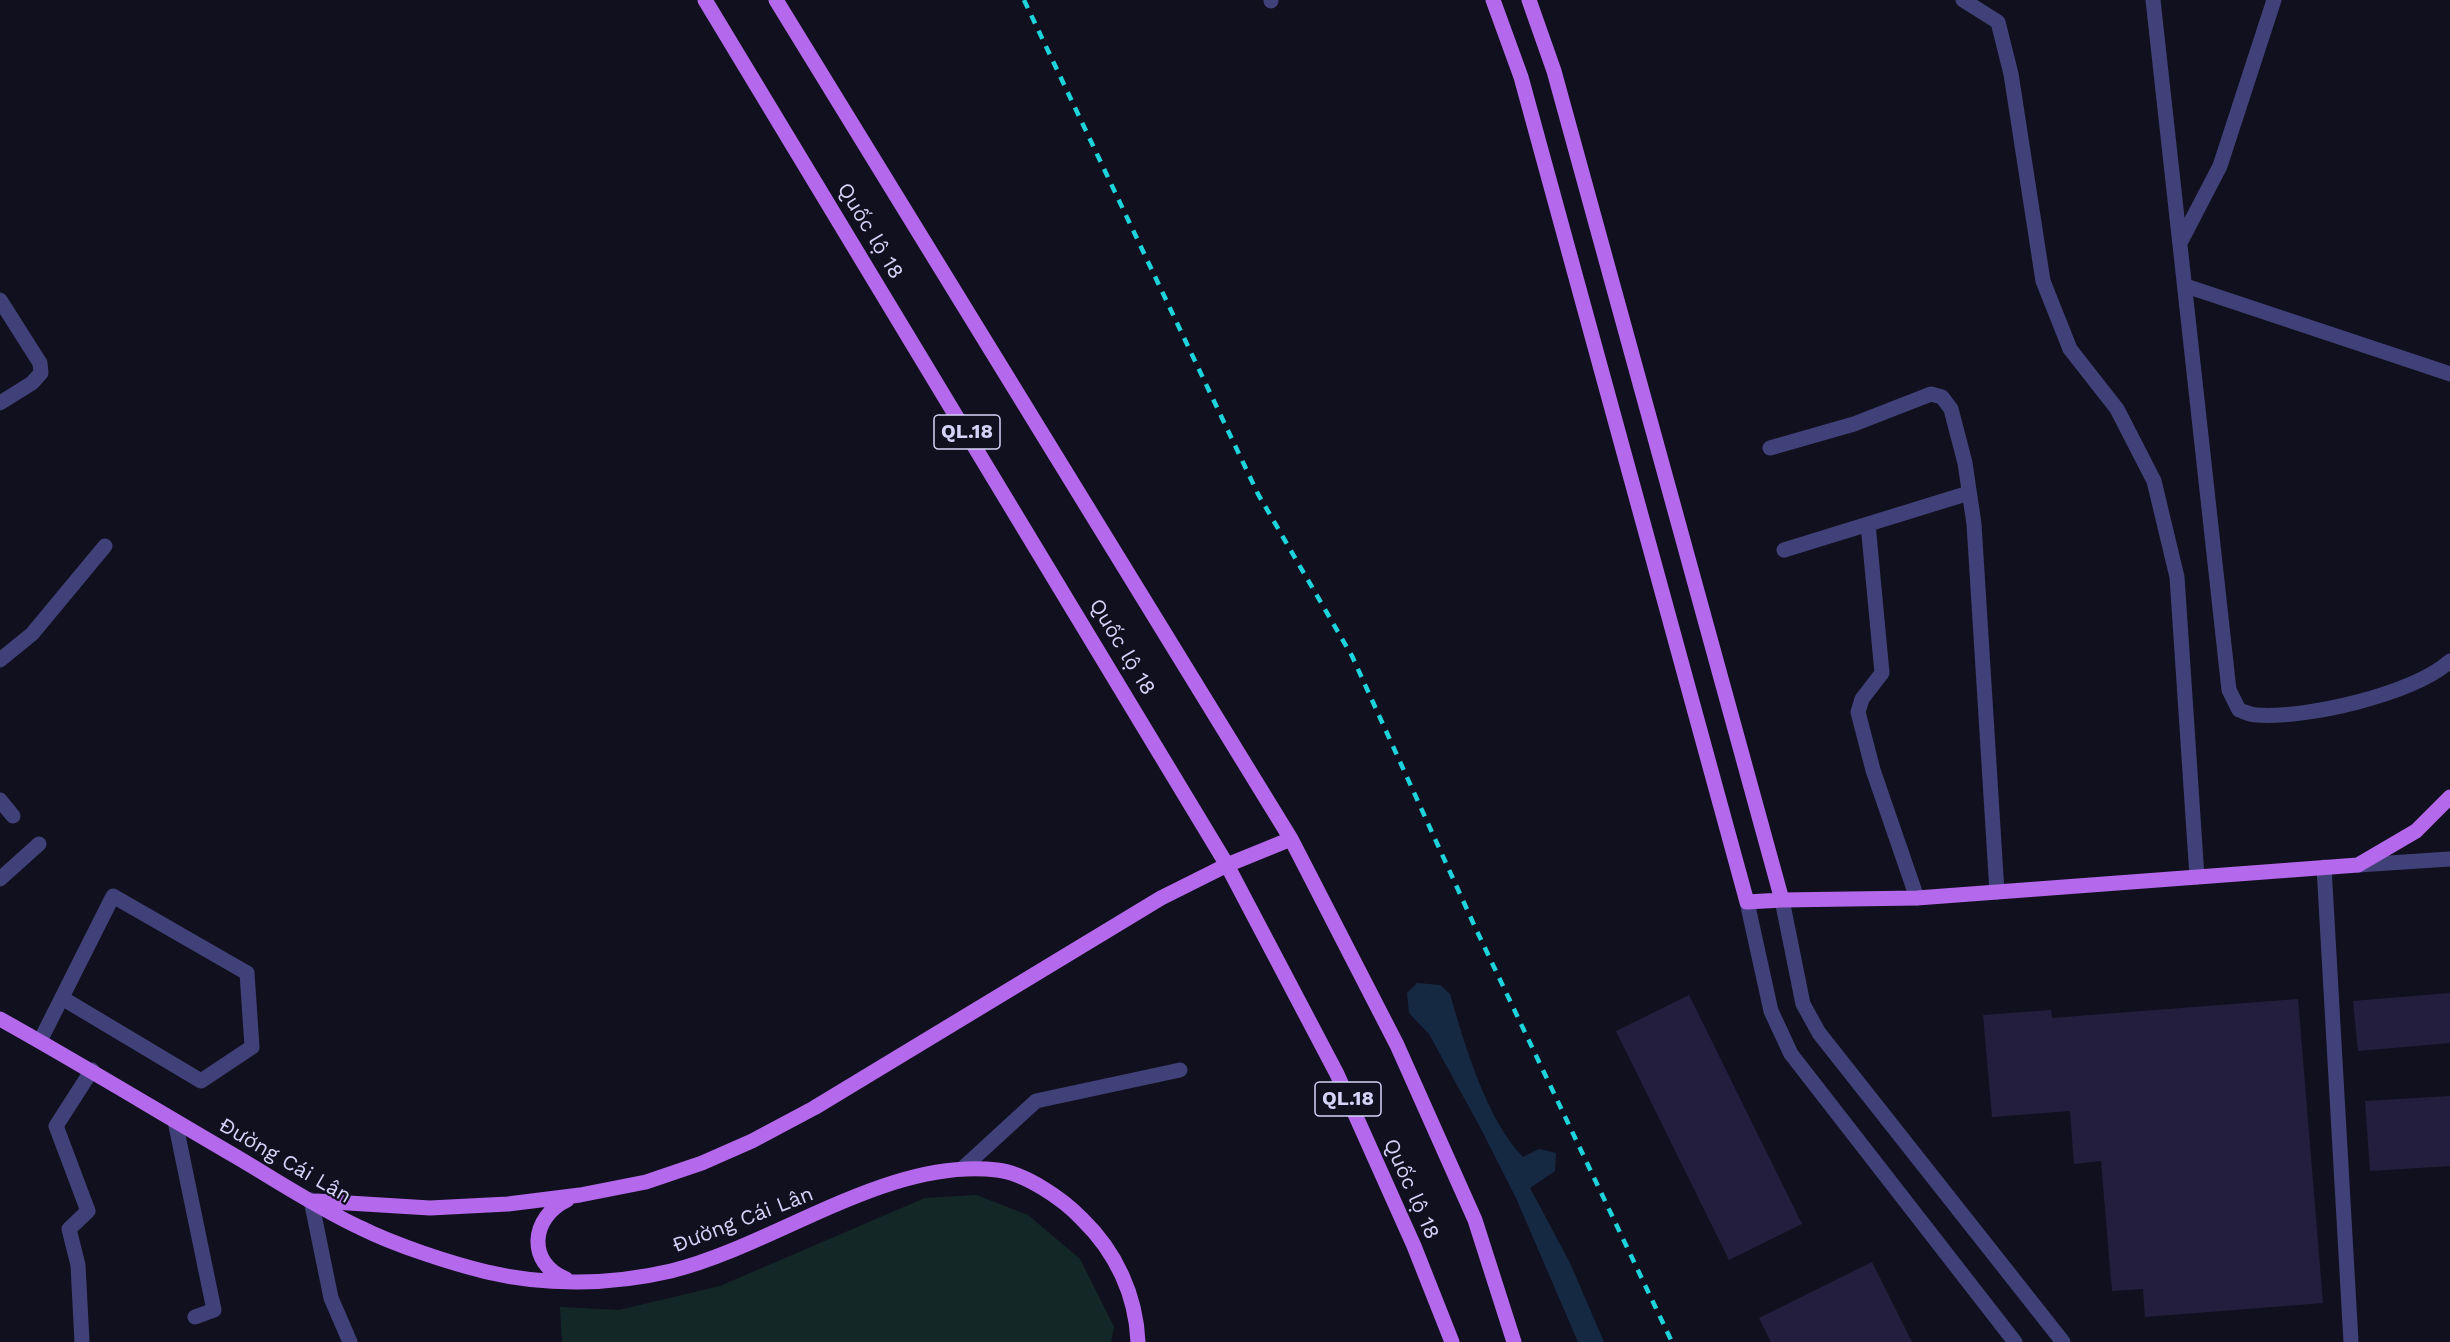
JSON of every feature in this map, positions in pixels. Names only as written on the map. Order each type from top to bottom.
[{"type":"main road","name":"Quốc lộ 18","points":[[705,0],[1227,865],[1337,1074],[1414,1246],[1452,1342]]},
{"type":"main road","name":"Quốc lộ 18","points":[[776,0],[1291,839],[1397,1045],[1471,1209],[1514,1342]]},
{"type":"main road","points":[[1493,0],[1521,76],[1747,902],[1917,898],[2358,865],[2416,831],[2450,797]]},
{"type":"main road","points":[[1529,0],[1554,71],[1782,900]]},
{"type":"main road","points":[[311,1200],[430,1208],[508,1204],[580,1195],[646,1182],[702,1162],[753,1141],[814,1108],[1161,898],[1227,865],[1291,839]]},
{"type":"main road","name":"Đường Cái Lân","points":[[0,1019],[92,1070],[175,1121],[362,1229],[487,1272],[540,1280],[584,1282],[634,1278],[672,1270],[728,1253],[880,1187],[924,1173],[963,1168],[1001,1170],[1035,1184],[1070,1206],[1101,1237],[1119,1268],[1137,1317],[1138,1342]]},
{"type":"main road","points":[[580,1195],[555,1206],[546,1215],[540,1228],[538,1241],[543,1260],[556,1275],[568,1280],[584,1282]]},
{"type":"street","points":[[1963,0],[1998,22],[2011,74],[2043,282],[2070,349],[2117,409],[2154,481],[2177,577],[2197,876]]},
{"type":"street","points":[[2153,0],[2229,690],[2239,710],[2255,715],[2285,714],[2336,707],[2416,684],[2450,661]]},
{"type":"street","points":[[2181,241],[2220,166],[2274,0]]},
{"type":"street","points":[[2186,286],[2450,374]]},
{"type":"street","points":[[0,300],[40,363],[41,373],[32,382],[0,402]]},
{"type":"street","points":[[1770,448],[1854,424],[1931,394],[1942,397],[1951,409],[1965,463],[1974,524],[1997,891]]},
{"type":"street","points":[[1784,550],[1969,493]]},
{"type":"street","points":[[1868,524],[1882,673],[1862,699],[1858,712],[1873,770],[1917,898]]},
{"type":"street","points":[[0,660],[32,634],[105,546]]},
{"type":"street","points":[[0,800],[13,816]]},
{"type":"street","points":[[0,879],[39,844]]},
{"type":"street","points":[[2358,865],[2450,859]]},
{"type":"street","points":[[2324,867],[2351,1342]]},
{"type":"street","points":[[40,1041],[113,896],[247,973],[252,1047],[201,1081],[62,998]]},
{"type":"street","points":[[1782,900],[1803,1004],[1820,1033],[2063,1342]]},
{"type":"street","points":[[1747,902],[1771,1011],[1791,1054],[2015,1342]]},
{"type":"street","points":[[82,1342],[78,1265],[69,1229],[88,1211],[56,1126],[92,1070]]},
{"type":"street","points":[[963,1168],[1036,1101],[1180,1070]]},
{"type":"street","points":[[175,1121],[214,1310],[195,1317]]},
{"type":"street","points":[[311,1200],[331,1298],[350,1342]]},
{"type":"green space","points":[[976,1195],[1028,1215],[1080,1259],[1114,1327],[1111,1342],[562,1342],[560,1307],[619,1310],[720,1286],[925,1198]]},
{"type":"water","points":[[1417,983],[1440,985],[1450,994],[1478,1080],[1498,1123],[1510,1142],[1523,1157],[1539,1149],[1556,1153],[1555,1171],[1530,1188],[1570,1263],[1604,1342],[1578,1342],[1516,1198],[1479,1125],[1429,1034],[1409,1013],[1407,993]]},
{"type":"building","points":[[2450,993],[2450,1043],[2358,1051],[2353,1001]]},
{"type":"building","points":[[1689,995],[1802,1224],[1729,1260],[1616,1031]]},
{"type":"building","points":[[2298,999],[2323,1303],[2145,1317],[2143,1289],[2112,1291],[2101,1161],[2074,1164],[2070,1111],[1992,1117],[1983,1015],[2051,1010],[2052,1018]]},
{"type":"building","points":[[2450,1096],[2450,1166],[2370,1171],[2365,1101]]},
{"type":"building","points":[[1872,1262],[1912,1342],[1771,1342],[1759,1318]]},
{"type":"railway","points":[[1024,0],[1258,494],[1352,656],[1475,927],[1672,1342]]}]
